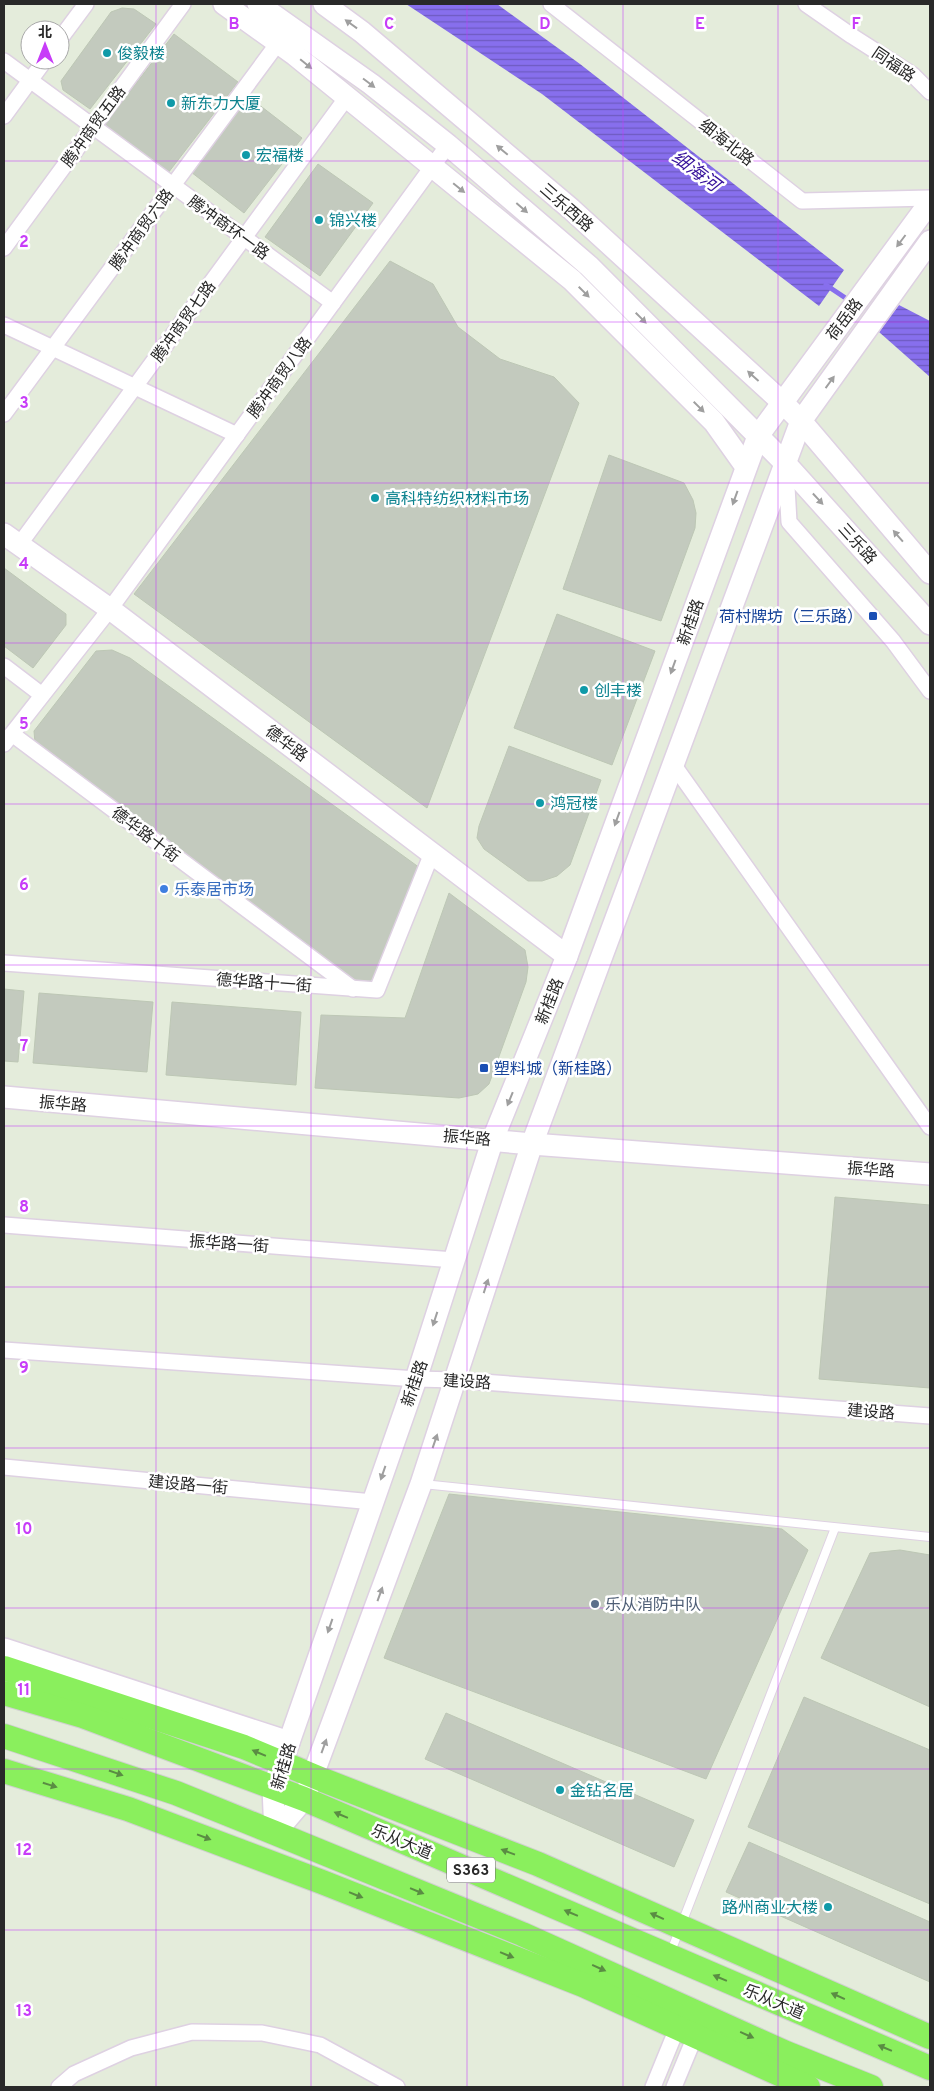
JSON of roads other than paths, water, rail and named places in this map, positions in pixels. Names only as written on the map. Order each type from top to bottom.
[{"type":"main road","points":[[4,1668],[244,1747],[286,1752],[313,1776],[538,1864],[930,2037]]},
{"type":"main road","name":"乐从大道","points":[[4,1693],[83,1716],[304,1799],[930,2068]]},
{"type":"main road","name":"S363","points":[[4,1736],[176,1794],[275,1833],[522,1934],[691,2022],[786,2053],[871,2087]]},
{"type":"main road","points":[[4,1771],[128,1808],[583,1985],[691,2022],[808,2087]]},
{"type":"street","points":[[70,26],[86,4]]},
{"type":"street","name":"腾冲商贸五路","points":[[4,248],[183,4]]},
{"type":"street","points":[[224,4],[347,97],[572,280],[714,422],[746,467]]},
{"type":"street","name":"三乐路","points":[[258,4],[371,84],[448,145],[589,266],[785,463],[930,624]]},
{"type":"street","name":"三乐西路","points":[[324,4],[362,32],[572,209],[802,421]]},
{"type":"street","name":"细海北路","points":[[551,4],[802,201],[930,198]]},
{"type":"street","name":"同福路","points":[[806,4],[913,75],[930,92]]},
{"type":"street","name":"腾冲商贸六路","points":[[4,414],[278,43]]},
{"type":"street","name":"腾冲商环一路","points":[[4,61],[333,303]]},
{"type":"street","points":[[4,116],[38,70]]},
{"type":"street","name":"腾冲商贸七路","points":[[12,539],[135,386],[347,97]]},
{"type":"street","name":"腾冲商贸八路","points":[[8,739],[110,610],[448,145]]},
{"type":"street","name":"荷岳路","points":[[758,436],[930,202]]},
{"type":"street","name":"荷岳路","points":[[785,463],[802,421],[930,242]]},
{"type":"street","points":[[4,325],[237,435]]},
{"type":"street","points":[[802,421],[930,573]]},
{"type":"street","name":"新桂路","points":[[275,1833],[273,1788],[416,1379],[493,1139],[567,956],[758,436]]},
{"type":"street","points":[[785,463],[789,522],[893,641],[930,691]]},
{"type":"street","name":"新桂路","points":[[275,1833],[304,1799],[313,1776],[421,1484],[532,1144],[785,463]]},
{"type":"street","name":"德华路","points":[[12,539],[110,610],[567,956]]},
{"type":"street","points":[[4,666],[42,695]]},
{"type":"street","name":"德华路十街","points":[[8,739],[353,989]]},
{"type":"street","points":[[673,764],[930,1127]]},
{"type":"street","name":"德华路十一街","points":[[4,963],[377,990],[432,853]]},
{"type":"street","name":"振华路","points":[[4,1097],[493,1139],[532,1144],[930,1174]]},
{"type":"street","name":"振华路一街","points":[[4,1225],[454,1260]]},
{"type":"street","name":"建设路","points":[[4,1350],[416,1379],[456,1380],[930,1416]]},
{"type":"street","name":"建设路一街","points":[[4,1467],[373,1502]]},
{"type":"street","points":[[4,1649],[286,1752]]},
{"type":"street","points":[[653,2087],[691,2022]]},
{"type":"street","points":[[674,2087],[691,2022]]},
{"type":"street","points":[[59,2087],[74,2074],[131,2048],[192,2032],[262,2033],[320,2045],[370,2080],[397,2087]]},
{"type":"lane","points":[[421,1484],[930,1537]]},
{"type":"lane","points":[[669,1956],[835,1528]]},
{"type":"water","points":[[406,4],[497,4],[580,64],[844,270],[819,306],[542,94]]},
{"type":"water","points":[[899,305],[930,321],[930,377],[879,332]]},
{"type":"waterway","name":"细海河","points":[[826,285],[850,301]]},
{"type":"place","name":"俊毅楼","points":[[107,53]]},
{"type":"place","name":"新东力大厦","points":[[171,103]]},
{"type":"place","name":"宏福楼","points":[[246,155]]},
{"type":"place","name":"锦兴楼","points":[[319,220]]},
{"type":"place","name":"高科特纺织材料市场","points":[[375,498]]},
{"type":"place","name":"荷村牌坊（三乐路）","points":[[873,616]]},
{"type":"place","name":"创丰楼","points":[[584,690]]},
{"type":"place","name":"鸿冠楼","points":[[540,803]]},
{"type":"place","name":"乐泰居市场","points":[[164,889]]},
{"type":"place","name":"塑料城（新桂路）","points":[[484,1068]]},
{"type":"place","name":"乐从消防中队","points":[[595,1604]]},
{"type":"place","name":"金钻名居","points":[[560,1790]]},
{"type":"place","name":"路州商业大楼","points":[[828,1907]]}]
